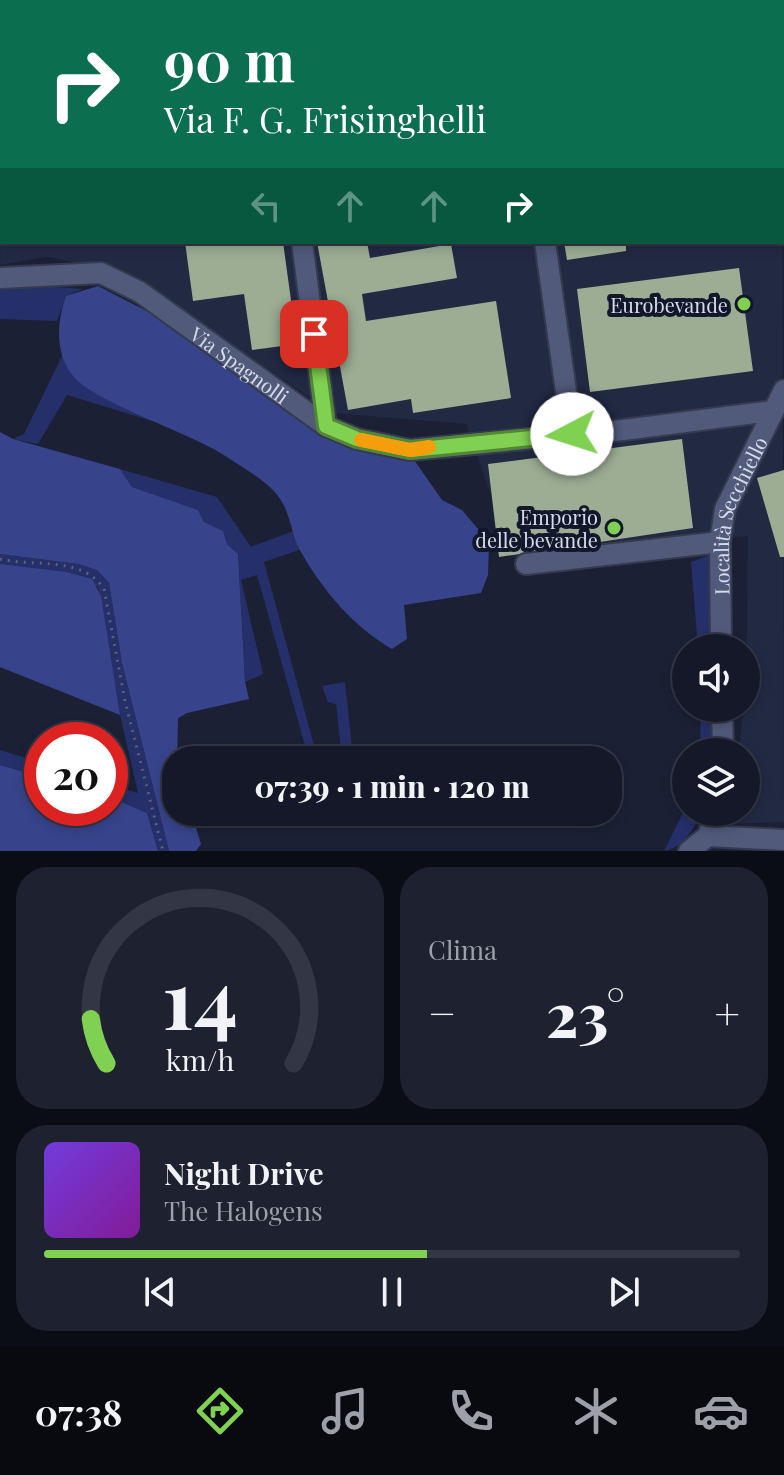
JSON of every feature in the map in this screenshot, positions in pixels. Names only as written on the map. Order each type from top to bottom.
[{"type":"street","points":[[302,244],[326,426]]},
{"type":"street","points":[[545,244],[572,434]]},
{"type":"street","name":"Via Spagnolli","points":[[0,278],[101,273],[140,292],[326,426],[357,439],[410,450],[772,411]]},
{"type":"street","name":"Località Secchiello","points":[[721,634],[720,542],[725,509],[784,390]]},
{"type":"street","points":[[526,564],[720,542]]},
{"type":"street","points":[[690,851],[714,844],[784,840]]},
{"type":"path","points":[[0,559],[77,568],[96,575],[104,589],[125,701],[163,851]]},
{"type":"shaded area","points":[[0,244],[782,244],[784,822],[760,823],[760,738],[740,738],[742,722],[760,722],[760,634],[747,634],[748,536],[513,557],[466,424],[333,413],[121,271],[47,257],[0,265]]},
{"type":"shaded area","points":[[46,286],[83,289],[66,296],[57,321],[0,319],[0,290]]},
{"type":"shaded area","points":[[98,286],[164,320],[326,433],[412,457],[442,500],[462,510],[489,542],[488,575],[481,593],[404,605],[407,639],[392,649],[365,630],[340,607],[310,566],[298,545],[282,503],[268,486],[214,449],[103,398],[74,377],[60,348],[59,327],[63,306],[66,296]]},
{"type":"shaded area","points":[[63,354],[74,377],[95,392],[175,428],[67,395],[38,444],[13,439],[24,434]]},
{"type":"shaded area","points":[[0,432],[13,439],[120,469],[132,487],[198,510],[204,522],[223,531],[227,544],[238,554],[245,682],[249,699],[187,713],[178,718],[177,746],[162,746],[162,823],[122,663],[109,583],[97,570],[78,564],[0,554]]},
{"type":"shaded area","points":[[120,469],[217,497],[251,547],[296,530],[299,550],[264,562],[314,746],[305,746],[257,575],[241,580],[263,674],[245,682],[238,554],[227,544],[223,531],[204,522],[198,510],[132,487]]},
{"type":"shaded area","points":[[0,554],[78,564],[97,570],[109,583],[122,663],[169,851],[158,851],[147,813],[128,805],[128,790],[138,793],[128,750],[128,722],[122,722],[120,715],[98,587],[0,564]]},
{"type":"shaded area","points":[[710,555],[712,634],[697,634],[691,562]]},
{"type":"shaded area","points":[[0,564],[66,572],[92,579],[101,596],[120,715],[0,667]]},
{"type":"shaded area","points":[[345,682],[352,746],[341,746],[336,704],[328,702],[322,686]]},
{"type":"shaded area","points":[[701,722],[713,722],[713,738],[700,738]]},
{"type":"shaded area","points":[[0,750],[24,757],[24,772],[0,765]]},
{"type":"shaded area","points":[[0,765],[24,772],[24,826],[128,826],[128,805],[147,813],[158,851],[0,851]]},
{"type":"shaded area","points":[[163,826],[195,826],[201,844],[196,851],[169,851]]},
{"type":"shaded area","points":[[676,826],[694,826],[682,842],[664,851]]},
{"type":"building","points":[[185,244],[283,244],[297,344],[252,350],[244,294],[193,301]]},
{"type":"building","points":[[317,244],[367,244],[370,258],[451,244],[457,278],[362,294],[366,321],[496,301],[511,398],[413,413],[411,399],[348,410]]},
{"type":"building","points":[[564,244],[626,244],[626,251],[567,260]]},
{"type":"building","points":[[739,268],[753,371],[590,392],[577,289]]},
{"type":"building","points":[[682,439],[693,528],[499,557],[488,464]]},
{"type":"building","points":[[784,470],[784,557],[780,557],[757,478]]},
{"type":"slow traffic","points":[[361,440],[410,450],[429,447]]},
{"type":"place","name":"Eurobevande","points":[[744,304]]},
{"type":"place","name":"Emporio delle bevande","points":[[614,528]]},
{"type":"route","points":[[314,334],[326,426],[357,439],[410,450],[572,434]]}]
